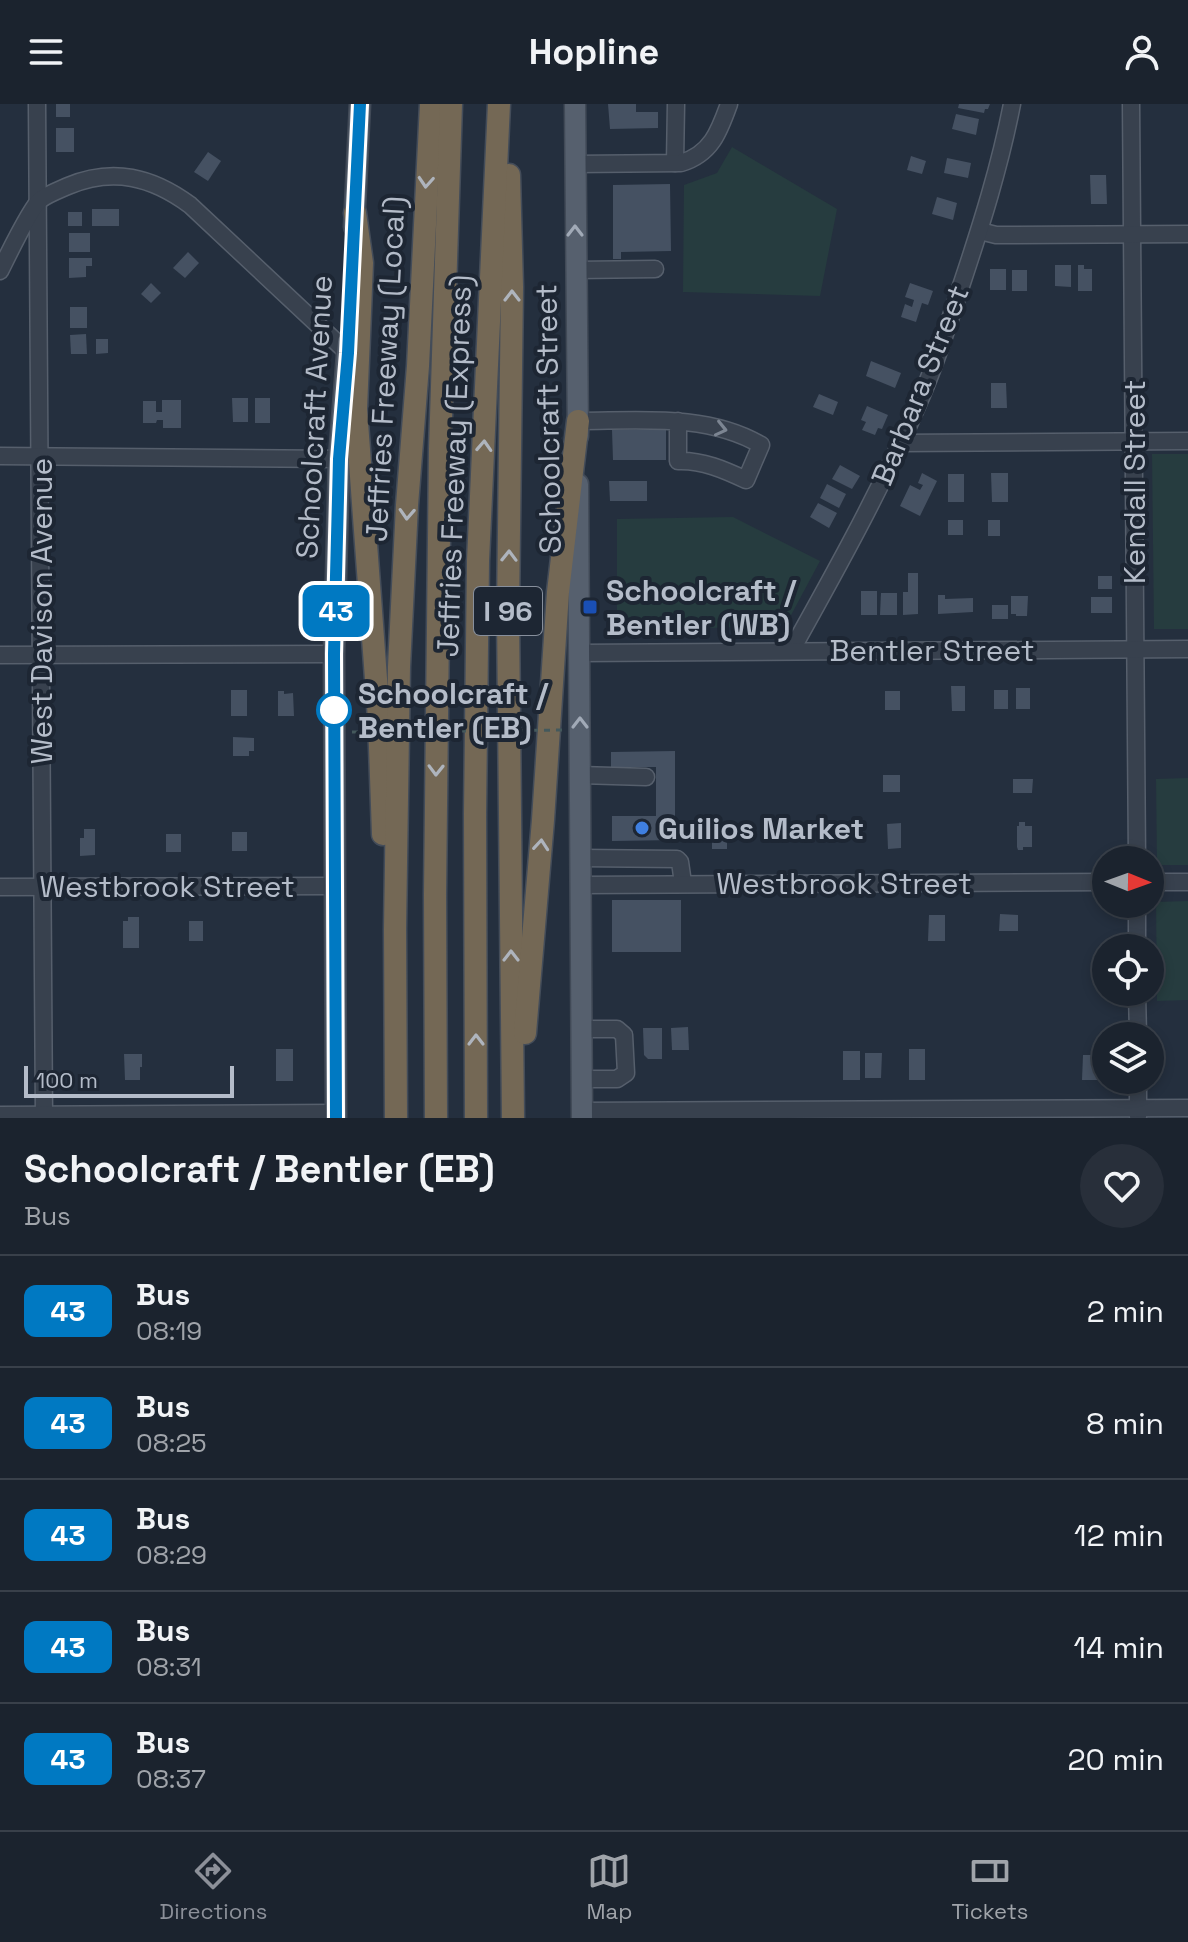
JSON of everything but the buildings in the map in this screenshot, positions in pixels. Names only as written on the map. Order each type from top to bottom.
[{"type":"highway","name":"Jeffries Freeway (Local)","points":[[396,1118],[396,867],[402,586],[418,366],[431,104]]},
{"type":"highway","name":"Jeffries Freeway (Express)","points":[[436,1118],[440,449],[451,104]]},
{"type":"highway","name":"Jeffries Freeway (Express)","points":[[476,1118],[478,561],[499,104]]},
{"type":"highway","name":"I 96","points":[[507,104],[512,287],[508,612],[513,1118]]},
{"type":"highway","points":[[355,213],[362,263],[356,409],[379,719],[387,946],[396,1044]]},
{"type":"highway","points":[[525,1118],[525,1021],[543,820],[558,592],[578,421]]},
{"type":"main road","name":"Schoolcraft Avenue","points":[[336,1116],[334,654],[339,459],[348,353],[360,104]]},
{"type":"main road","name":"Schoolcraft Street","points":[[575,104],[582,1115]]},
{"type":"street","name":"West Davison Avenue","points":[[37,104],[44,1117]]},
{"type":"street","points":[[675,163],[676,104]]},
{"type":"street","points":[[575,164],[675,163],[691,160],[711,144],[729,104]]},
{"type":"street","name":"Barbara Street","points":[[791,651],[849,547],[900,443],[941,347],[994,184],[1012,104]]},
{"type":"street","name":"Kendall Street","points":[[1131,104],[1137,846]]},
{"type":"street","points":[[0,271],[37,202],[73,184],[101,177],[128,177],[157,184],[190,205],[348,353]]},
{"type":"street","points":[[980,231],[996,235],[1188,234]]},
{"type":"street","points":[[576,270],[655,269]]},
{"type":"street","points":[[578,421],[678,429],[715,427],[743,434],[761,445],[746,480],[719,468],[689,460],[678,461],[678,429]]},
{"type":"street","points":[[900,443],[1188,441]]},
{"type":"street","points":[[0,456],[339,459]]},
{"type":"street","name":"Bentler Street","points":[[580,653],[1188,649]]},
{"type":"street","points":[[0,655],[334,654]]},
{"type":"street","points":[[580,775],[646,777]]},
{"type":"street","points":[[581,858],[677,859],[683,883]]},
{"type":"street","name":"Westbrook Street","points":[[581,885],[1092,882]]},
{"type":"street","points":[[1164,882],[1188,882]]},
{"type":"street","name":"Westbrook Street","points":[[0,887],[334,886]]},
{"type":"street","points":[[582,1029],[617,1029],[624,1035],[626,1073],[617,1079],[582,1079]]},
{"type":"street","points":[[582,1115],[1138,1113],[1188,1108]]},
{"type":"street","points":[[0,1115],[336,1116]]},
{"type":"path","points":[[352,732],[567,730]]},
{"type":"green space","points":[[732,147],[837,209],[820,296],[683,292],[684,185],[717,173]]},
{"type":"green space","points":[[1152,454],[1188,454],[1188,629],[1154,629]]},
{"type":"green space","points":[[733,517],[820,561],[789,619],[774,626],[617,631],[617,519]]},
{"type":"green space","points":[[1188,778],[1188,865],[1164,865],[1164,846],[1157,846],[1156,779]]},
{"type":"green space","points":[[1188,901],[1188,1000],[1164,1001],[1164,934],[1156,934],[1156,918],[1164,918],[1164,902]]},
{"type":"bus line","name":"43","points":[[336,1118],[334,654],[339,459],[348,353],[360,104]]},
{"type":"place","name":"Schoolcraft / Bentler (WB)","points":[[590,607]]},
{"type":"place","name":"Schoolcraft / Bentler (EB)","points":[[334,710]]},
{"type":"place","name":"Guilios Market","points":[[642,828]]}]
